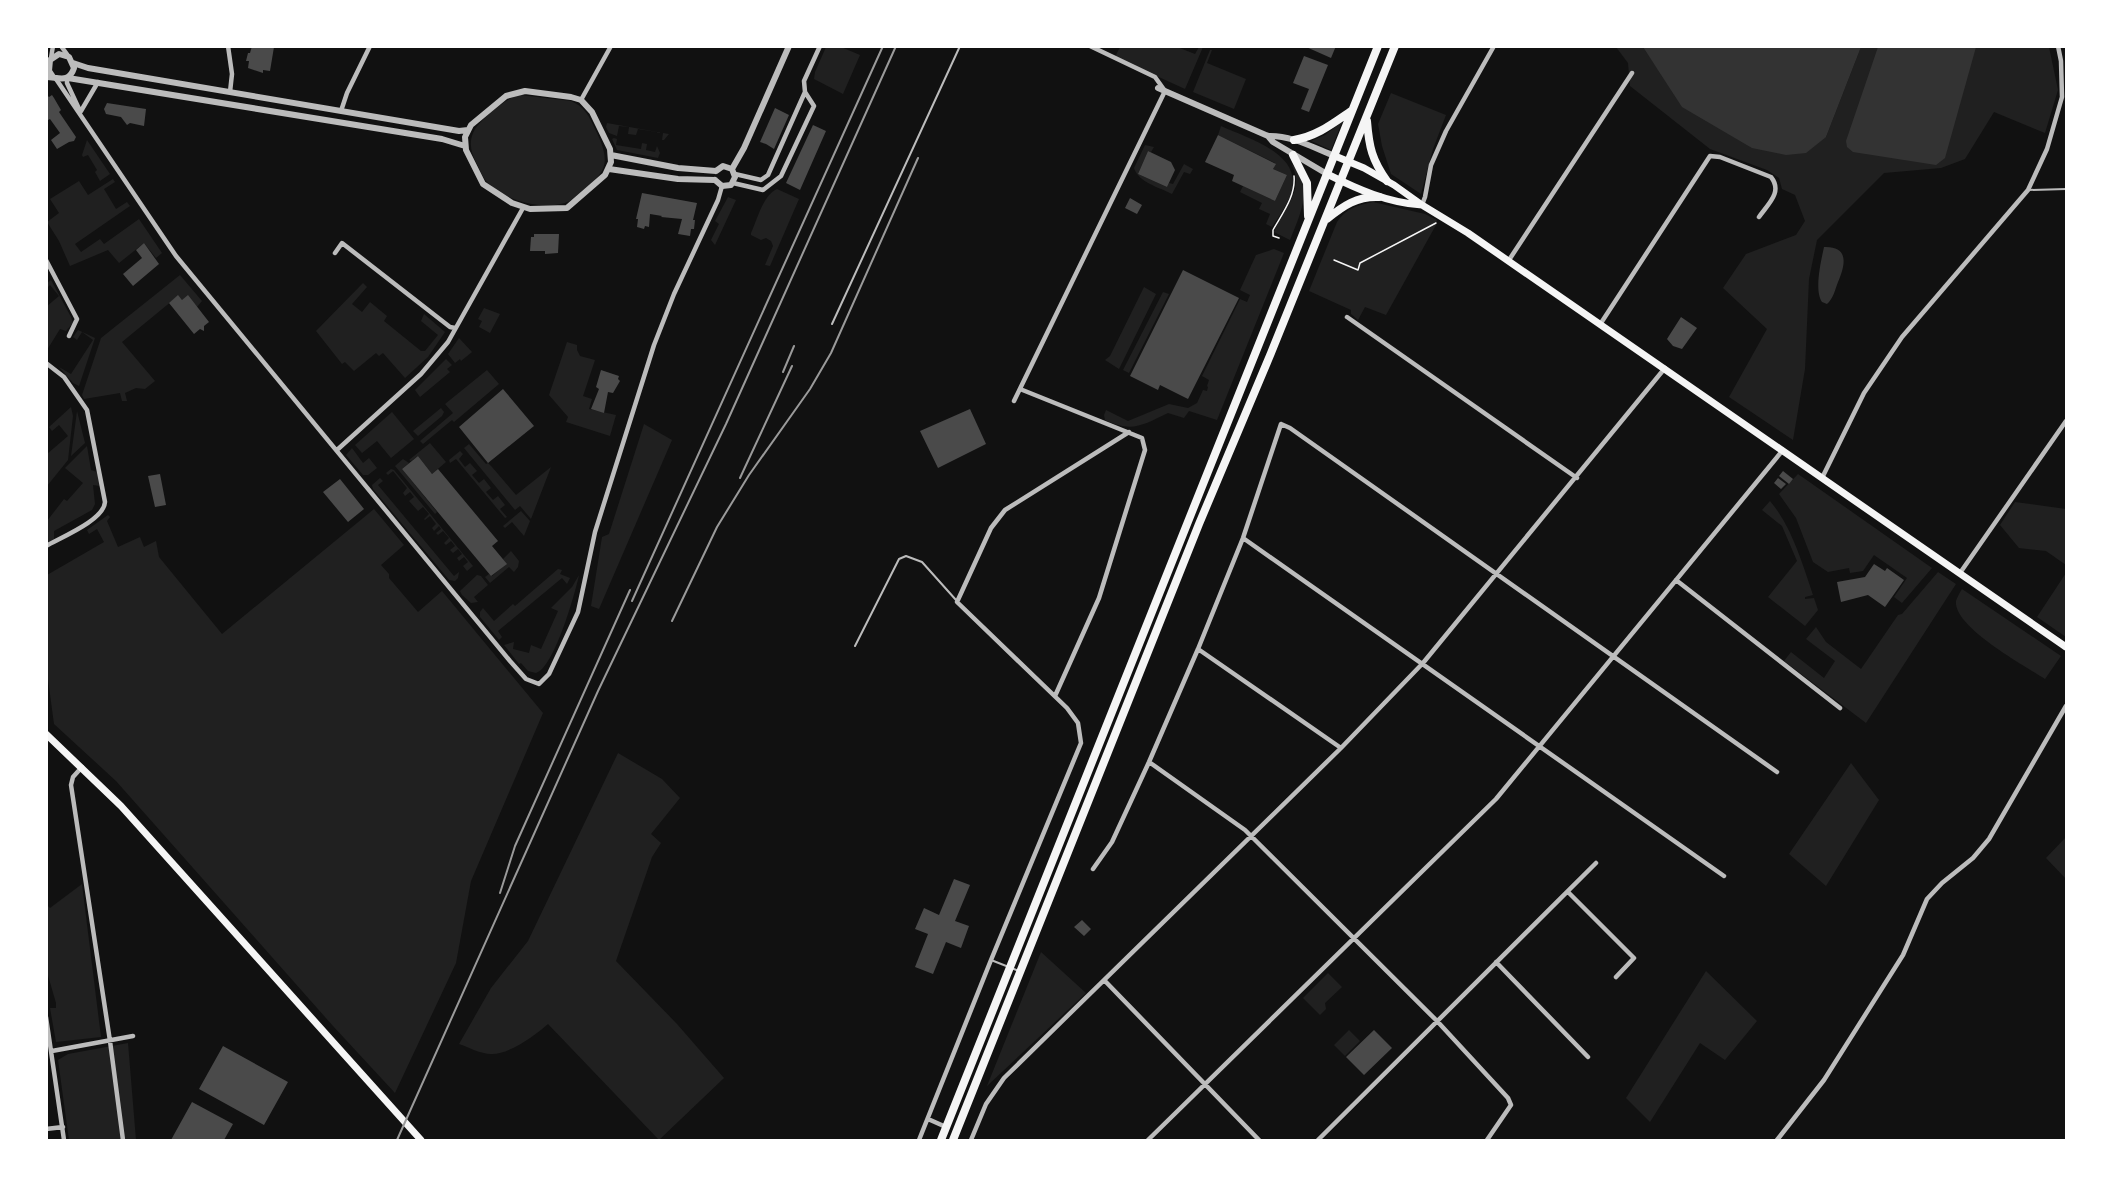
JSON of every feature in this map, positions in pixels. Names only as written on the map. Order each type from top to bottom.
[{"type":"main road","points":[[941,1140],[1378,46]]},
{"type":"main road","points":[[953,1140],[1198,524],[1326,220],[1395,46]]},
{"type":"main road","points":[[1294,140],[1308,138],[1325,130],[1352,110]]},
{"type":"main road","points":[[1367,117],[1370,150],[1376,165],[1387,181]]},
{"type":"main road","points":[[1293,155],[1307,183],[1308,222]]},
{"type":"main road","points":[[1335,156],[1406,192],[1422,205],[1509,260],[2067,647]]},
{"type":"main road","points":[[1327,174],[1379,196],[1404,204],[1422,205]]},
{"type":"main road","points":[[1326,220],[1353,201],[1368,196],[1379,196]]},
{"type":"main road","points":[[47,734],[135,820],[421,1140]]},
{"type":"street","points":[[53,46],[48,62],[49,71],[52,78],[81,113]]},
{"type":"street","points":[[61,46],[71,60],[73,72],[67,78],[67,83],[81,113],[167,245],[510,661],[526,679],[539,684],[549,674],[578,612],[595,532],[658,334],[723,186]]},
{"type":"street","points":[[228,46],[230,92]]},
{"type":"street","points":[[341,111],[347,93],[370,46]]},
{"type":"street","points":[[581,100],[611,46]]},
{"type":"street","points":[[733,183],[733,172],[789,46]]},
{"type":"street","points":[[609,169],[678,179],[715,180],[723,186],[733,183],[763,190],[781,176],[814,106],[805,92],[804,81],[820,46]]},
{"type":"street","points":[[1090,46],[1155,77],[1162,90],[1268,136],[1294,140],[1335,156]]},
{"type":"street","points":[[1422,205],[1431,165],[1446,131],[1494,46]]},
{"type":"street","points":[[1822,478],[1851,417],[1888,356],[2028,190],[2047,149],[2062,97],[2061,61],[2058,46]]},
{"type":"street","points":[[48,62],[59,54],[88,68],[459,131],[468,130]]},
{"type":"street","points":[[1509,260],[1632,73]]},
{"type":"street","points":[[52,78],[99,81],[442,140],[465,146]]},
{"type":"street","points":[[81,113],[99,81]]},
{"type":"street","points":[[1014,401],[1162,90]]},
{"type":"street","points":[[515,92],[537,92],[581,100],[592,112],[612,155],[609,169],[604,177],[569,207],[560,209],[523,208],[483,184],[465,146],[468,130],[502,98],[515,92]]},
{"type":"street","points":[[612,155],[678,168],[716,171],[723,166],[733,172],[761,180],[768,175],[805,92]]},
{"type":"street","points":[[1268,136],[1293,155],[1327,174]]},
{"type":"street","points":[[1601,323],[1710,156],[1720,157],[1771,177],[1776,191],[1759,217]]},
{"type":"street","points":[[715,180],[716,171]]},
{"type":"street","points":[[337,450],[422,374],[448,342],[523,208]]},
{"type":"street","points":[[335,253],[342,243],[450,327],[455,328]]},
{"type":"street","points":[[46,260],[77,319],[69,336]]},
{"type":"street","points":[[1347,317],[1577,478]]},
{"type":"street","points":[[46,363],[64,377],[88,414],[105,497],[105,509],[93,520],[46,546]]},
{"type":"street","points":[[971,1140],[986,1104],[1004,1078],[1341,748],[1423,663],[1665,368]]},
{"type":"street","points":[[1020,389],[1142,438],[1144,450],[1099,598],[1055,696]]},
{"type":"street","points":[[1960,573],[2067,422]]},
{"type":"street","points":[[1093,869],[1112,842],[1198,649],[1243,538],[1281,424],[1290,428],[1777,772]]},
{"type":"street","points":[[919,1140],[1081,743],[1078,723],[1055,696],[957,602],[991,528],[1005,510],[1129,432]]},
{"type":"street","points":[[1148,1140],[1496,799],[1783,450]]},
{"type":"street","points":[[1243,538],[1724,876]]},
{"type":"street","points":[[1676,580],[1840,708]]},
{"type":"street","points":[[1198,649],[1341,748]]},
{"type":"street","points":[[1777,1140],[1824,1080],[1903,955],[1928,899],[1942,883],[1973,858],[1989,839],[2067,706]]},
{"type":"street","points":[[1149,762],[1251,835],[1437,1021],[1508,1098],[1511,1105],[1487,1140]]},
{"type":"street","points":[[82,766],[73,777],[71,784],[123,1140]]},
{"type":"street","points":[[1318,1140],[1596,863]]},
{"type":"street","points":[[1568,892],[1634,958],[1616,976]]},
{"type":"street","points":[[1496,962],[1588,1057]]},
{"type":"street","points":[[1105,981],[1259,1140]]},
{"type":"street","points":[[46,1017],[64,1140]]},
{"type":"street","points":[[52,1051],[134,1036]]},
{"type":"street","points":[[928,1119],[946,1127]]},
{"type":"street","points":[[46,1128],[63,1127]]},
{"type":"lane","points":[[832,324],[960,46]]},
{"type":"lane","points":[[2028,190],[2067,189]]},
{"type":"lane","points":[[855,646],[899,559],[906,556],[922,562],[957,602]]},
{"type":"lane","points":[[991,960],[1020,971]]},
{"type":"path","points":[[1279,238],[1273,236],[1273,230],[1294,190],[1293,173]]},
{"type":"path","points":[[1334,260],[1358,270],[1360,263],[1436,223]]},
{"type":"shaded area","points":[[826,47],[841,47],[860,55],[843,94],[814,79]]},
{"type":"shaded area","points":[[1120,47],[1177,47],[1195,54],[1199,47],[1203,47],[1185,89],[1115,57]]},
{"type":"shaded area","points":[[1616,47],[1643,47],[1660,72],[1826,137],[1861,47],[2049,47],[2058,90],[2045,133],[1994,112],[1965,159],[1941,168],[1884,173],[1817,240],[1809,279],[1805,369],[1793,440],[1729,397],[1767,329],[1723,288],[1746,254],[1796,235],[1805,221],[1795,195],[1782,189],[1779,178],[1767,170],[1710,149],[1630,86],[1628,63]]},
{"type":"shaded area","points":[[1643,47],[1861,47],[1826,137],[1806,153],[1786,155],[1752,148],[1682,107]]},
{"type":"shaded area","points":[[1878,47],[1976,47],[1945,158],[1936,165],[1853,152],[1847,147],[1846,141]]},
{"type":"shaded area","points":[[1210,50],[1212,50],[1207,63],[1246,79],[1234,109],[1193,92]]},
{"type":"shaded area","points":[[1391,93],[1446,115],[1433,149],[1421,194],[1391,174],[1382,146],[1378,124]]},
{"type":"shaded area","points":[[520,95],[571,101],[583,109],[593,124],[604,154],[602,171],[570,201],[538,205],[515,200],[496,189],[483,176],[471,149],[473,132],[489,114],[511,98]]},
{"type":"shaded area","points":[[1342,122],[1331,150],[1311,141],[1325,135]]},
{"type":"shaded area","points":[[607,123],[663,133],[638,129],[636,135],[628,134],[629,127],[619,126],[617,136],[609,133]]},
{"type":"shaded area","points":[[1221,126],[1270,149],[1288,166],[1293,177],[1291,195],[1272,227],[1266,224],[1270,214],[1259,209],[1262,203],[1240,192],[1243,186],[1275,201],[1287,175],[1273,169],[1275,163],[1218,135]]},
{"type":"shaded area","points":[[663,133],[669,134],[662,140]]},
{"type":"shaded area","points":[[612,139],[617,139],[616,145],[641,149],[642,143],[647,144],[646,150],[655,152],[657,146],[660,153],[658,158],[617,150]]},
{"type":"shaded area","points":[[87,140],[110,174],[100,181],[95,172],[97,170],[88,155],[83,157],[82,155]]},
{"type":"shaded area","points":[[1145,145],[1154,147],[1151,152],[1148,151],[1138,174],[1167,187],[1169,183],[1173,184],[1184,164],[1193,169],[1190,174],[1184,172],[1172,194],[1145,181],[1140,177],[1137,173],[1134,168]]},
{"type":"shaded area","points":[[1291,164],[1299,172],[1304,190],[1301,211],[1290,240],[1274,232],[1295,190],[1295,173]]},
{"type":"shaded area","points":[[113,179],[115,182],[104,189],[116,209],[127,202],[130,206],[75,244],[81,252],[100,239],[104,244],[139,219],[162,253],[156,258],[144,243],[119,263],[108,250],[70,266],[59,241],[47,222],[59,213],[50,199],[79,181],[88,195]]},
{"type":"shaded area","points":[[777,189],[799,199],[770,266],[765,265],[773,246],[771,241],[766,238],[761,240],[751,233],[764,202]]},
{"type":"shaded area","points":[[728,197],[736,200],[715,245],[711,240],[719,224],[715,221]]},
{"type":"shaded area","points":[[1373,202],[1425,214],[1437,220],[1386,315],[1365,307],[1358,320],[1351,314],[1351,310],[1309,291],[1337,222],[1344,213],[1353,208]]},
{"type":"shaded area","points":[[1824,247],[1842,253],[1844,264],[1832,297],[1827,304],[1822,302],[1819,291]]},
{"type":"shaded area","points":[[1274,249],[1284,253],[1217,420],[1189,411],[1184,418],[1168,413],[1144,424],[1130,427],[1105,420],[1106,410],[1128,421],[1169,404],[1188,408],[1197,403],[1203,390],[1207,391],[1208,387],[1209,380],[1202,376],[1240,299],[1247,302],[1250,295],[1240,290],[1256,255]]},
{"type":"shaded area","points":[[180,275],[202,301],[197,307],[178,296],[122,342],[155,381],[145,389],[136,388],[125,393],[127,401],[122,401],[120,393],[84,399],[82,395],[101,338]]},
{"type":"shaded area","points":[[51,280],[73,323],[66,331],[60,329],[47,350],[46,307],[59,296],[50,285],[47,288],[47,283]]},
{"type":"shaded area","points":[[363,283],[367,287],[352,304],[362,312],[370,302],[387,316],[384,321],[421,351],[425,351],[438,335],[421,321],[424,314],[445,332],[428,357],[405,378],[383,353],[379,356],[376,353],[354,371],[345,362],[342,364],[316,331]]},
{"type":"shaded area","points":[[1144,287],[1156,294],[1119,369],[1105,360],[1110,356]]},
{"type":"shaded area","points":[[1163,292],[1169,294],[1129,373],[1123,370]]},
{"type":"shaded area","points":[[484,308],[500,314],[490,333],[479,327],[482,321],[478,319]]},
{"type":"shaded area","points":[[78,330],[95,338],[79,386],[73,383],[59,367],[71,374],[93,340],[82,332],[77,340],[73,337]]},
{"type":"shaded area","points":[[459,338],[472,352],[455,363],[448,354]]},
{"type":"shaded area","points":[[567,342],[577,345],[580,356],[595,360],[583,396],[592,399],[589,409],[616,415],[610,436],[566,422],[568,417],[549,395]]},
{"type":"shaded area","points":[[446,359],[452,365],[447,369],[450,372],[420,397],[415,390]]},
{"type":"shaded area","points":[[487,370],[499,384],[454,422],[452,420],[423,444],[420,441],[453,413],[445,404]]},
{"type":"shaded area","points":[[71,407],[73,416],[68,460],[47,486],[47,454],[68,436],[59,425],[52,431],[49,427]]},
{"type":"shaded area","points":[[441,408],[444,412],[442,416],[418,436],[413,431]]},
{"type":"shaded area","points":[[77,411],[85,443],[71,456]]},
{"type":"shaded area","points":[[392,412],[414,439],[391,458],[377,441],[362,453],[355,445]]},
{"type":"shaded area","points":[[644,424],[672,440],[599,609],[591,606],[602,537],[609,534]]},
{"type":"shaded area","points":[[430,443],[446,462],[432,474],[418,456],[409,460]]},
{"type":"shaded area","points":[[469,444],[516,495],[551,467],[531,519],[520,506],[515,510],[464,448]]},
{"type":"shaded area","points":[[87,446],[91,470],[97,472],[100,486],[93,485],[95,504],[92,510],[54,531],[54,539],[47,543],[47,521],[64,499],[67,501],[83,483],[65,468]]},
{"type":"shaded area","points":[[352,448],[363,463],[369,458],[377,468],[368,475],[363,475],[346,455]]},
{"type":"shaded area","points":[[460,451],[463,454],[459,459],[465,467],[470,463],[477,471],[472,475],[479,483],[484,479],[491,488],[486,492],[493,500],[498,496],[505,505],[500,509],[507,517],[505,518],[456,459],[450,463],[449,460]]},
{"type":"shaded area","points":[[403,459],[409,463],[402,469],[437,512],[435,514],[395,466]]},
{"type":"shaded area","points":[[391,469],[394,470],[473,566],[467,571],[463,566],[468,562],[464,557],[459,561],[457,558],[462,554],[458,549],[453,553],[450,550],[455,546],[451,541],[446,545],[444,543],[449,538],[443,531],[438,535],[436,533],[441,529],[439,526],[434,531],[432,528],[436,524],[430,516],[424,519],[429,514],[423,507],[418,511],[409,501],[414,497],[410,492],[405,496],[403,493],[407,488],[393,471],[388,475],[386,473]]},
{"type":"shaded area","points":[[1798,474],[1932,568],[1902,603],[1894,597],[1907,578],[1874,555],[1863,571],[1850,573],[1849,568],[1828,572],[1813,562],[1796,518],[1779,494]]},
{"type":"shaded area","points":[[380,478],[383,481],[378,485],[454,576],[459,572],[455,581],[449,580],[373,489],[372,485]]},
{"type":"shaded area","points":[[1770,501],[1784,522],[1800,558],[1813,595],[1805,599],[1814,598],[1818,610],[1805,626],[1768,597],[1797,561],[1782,526],[1762,510]]},
{"type":"shaded area","points":[[2015,502],[2066,509],[2066,565],[2046,551],[2019,548],[2000,525]]},
{"type":"shaded area","points":[[374,509],[404,545],[381,565],[389,574],[389,578],[418,612],[442,591],[543,713],[471,881],[456,963],[395,1093],[116,781],[54,724],[47,672],[47,575],[104,542],[97,529],[89,534],[87,530],[108,515],[110,517],[107,521],[118,547],[140,537],[144,547],[156,541],[159,557],[222,634]]},
{"type":"shaded area","points":[[521,511],[530,521],[524,536],[512,522],[505,528],[503,526]]},
{"type":"shaded area","points":[[511,551],[519,561],[518,567],[514,572],[509,567],[490,583],[485,577],[489,574],[492,576],[506,564],[503,559]]},
{"type":"shaded area","points":[[558,569],[562,570],[560,574],[570,578],[567,584],[562,578],[498,631],[502,637],[499,640],[480,617],[483,608],[494,621]]},
{"type":"shaded area","points":[[1938,572],[1956,584],[1866,723],[1784,661],[1791,652],[1824,678],[1835,661],[1806,639],[1816,627],[1826,642],[1861,669],[1898,615],[1902,614]]},
{"type":"shaded area","points":[[2066,573],[2066,637],[2037,617]]},
{"type":"shaded area","points":[[477,575],[481,576],[488,585],[474,597],[478,602],[471,603],[460,591]]},
{"type":"shaded area","points":[[579,575],[563,629],[550,658],[536,673],[528,671],[521,663],[519,664],[504,645],[514,642],[513,649],[529,653],[531,645],[541,649],[558,611],[551,608],[572,587]]},
{"type":"shaded area","points":[[1962,589],[2061,656],[2045,679],[1992,645],[1966,622],[1958,611],[1956,601]]},
{"type":"shaded area","points":[[618,753],[662,779],[680,798],[651,834],[661,843],[652,857],[616,961],[677,1024],[724,1078],[659,1140],[548,1024],[521,1044],[498,1053],[483,1053],[459,1044],[491,988],[528,941]]},
{"type":"shaded area","points":[[1851,763],[1879,800],[1826,886],[1789,854]]},
{"type":"shaded area","points":[[2066,837],[2066,879],[2046,858]]},
{"type":"shaded area","points":[[82,884],[101,1037],[56,1042],[50,1008],[56,1008],[56,1003],[47,972],[47,905],[50,908]]},
{"type":"shaded area","points":[[1041,952],[1086,993],[987,1086]]},
{"type":"shaded area","points":[[1706,971],[1757,1021],[1725,1060],[1700,1043],[1650,1122],[1626,1098]]},
{"type":"shaded area","points":[[1328,973],[1342,987],[1325,1003],[1326,1009],[1320,1015],[1303,998]]},
{"type":"shaded area","points":[[1349,1030],[1360,1041],[1345,1056],[1334,1045]]},
{"type":"shaded area","points":[[128,1043],[136,1140],[69,1140],[58,1060],[68,1054]]},
{"type":"building","points":[[252,46],[274,47],[270,71],[263,70],[263,73],[248,68],[249,61],[246,61]]},
{"type":"building","points":[[1304,46],[1336,46],[1331,58]]},
{"type":"building","points":[[1304,56],[1328,65],[1309,112],[1301,109],[1309,89],[1293,83]]},
{"type":"building","points":[[46,94],[49,97],[52,95],[61,110],[59,112],[76,137],[74,141],[57,149],[51,140],[60,133],[50,119],[46,121]]},
{"type":"building","points":[[107,103],[146,109],[144,126],[130,123],[127,125],[121,117],[106,114],[104,109]]},
{"type":"building","points":[[775,108],[789,115],[774,149],[760,142]]},
{"type":"building","points":[[813,125],[826,131],[800,190],[786,183]]},
{"type":"building","points":[[1218,135],[1276,164],[1273,169],[1287,175],[1275,201],[1232,181],[1234,175],[1205,162]]},
{"type":"building","points":[[1148,151],[1171,162],[1175,170],[1167,187],[1138,174]]},
{"type":"building","points":[[642,193],[697,203],[693,220],[695,220],[694,229],[691,229],[690,236],[678,234],[682,219],[650,214],[649,227],[645,226],[644,229],[637,227],[638,219],[636,219]]},
{"type":"building","points":[[1130,198],[1142,205],[1137,214],[1125,208]]},
{"type":"building","points":[[534,234],[559,234],[558,253],[545,254],[545,251],[530,251],[531,237],[534,237]]},
{"type":"building","points":[[144,243],[159,264],[133,286],[123,274],[142,258],[136,250]]},
{"type":"building","points":[[1183,270],[1239,298],[1188,399],[1160,385],[1158,390],[1130,376]]},
{"type":"building","points":[[178,295],[182,300],[188,295],[209,322],[204,326],[204,331],[200,329],[194,334],[169,303]]},
{"type":"building","points":[[1681,317],[1697,328],[1682,349],[1673,346],[1667,339]]},
{"type":"building","points":[[601,370],[619,376],[620,381],[613,393],[608,392],[604,413],[591,409],[599,389],[596,387]]},
{"type":"building","points":[[503,389],[534,426],[488,463],[459,427]]},
{"type":"building","points":[[970,409],[986,444],[938,468],[920,431]]},
{"type":"building","points":[[418,456],[432,474],[438,469],[498,541],[492,546],[507,564],[491,576],[402,469]]},
{"type":"building","points":[[1783,471],[1793,479],[1789,484],[1779,476]]},
{"type":"building","points":[[160,474],[166,505],[155,507],[148,476]]},
{"type":"building","points":[[1778,478],[1786,484],[1781,489],[1774,483]]},
{"type":"building","points":[[340,479],[364,509],[348,522],[323,492]]},
{"type":"building","points":[[1874,564],[1885,571],[1887,568],[1904,580],[1885,607],[1868,595],[1841,602],[1837,582],[1865,577]]},
{"type":"building","points":[[954,879],[970,885],[955,921],[969,926],[961,948],[946,942],[933,974],[915,967],[928,934],[915,929],[924,908],[939,915]]},
{"type":"building","points":[[1082,920],[1091,929],[1084,936],[1074,927]]},
{"type":"building","points":[[1374,1030],[1392,1048],[1364,1075],[1346,1057]]},
{"type":"building","points":[[223,1046],[288,1082],[264,1125],[199,1089]]},
{"type":"building","points":[[192,1102],[233,1124],[224,1140],[171,1140]]},
{"type":"railway","points":[[632,601],[883,46]]},
{"type":"railway","points":[[397,1140],[598,691],[726,424],[896,46]]},
{"type":"railway","points":[[672,621],[717,527],[749,475],[810,389],[831,353],[918,158]]},
{"type":"railway","points":[[783,372],[794,346]]},
{"type":"railway","points":[[740,478],[792,366]]},
{"type":"railway","points":[[500,893],[515,846],[630,590]]}]
